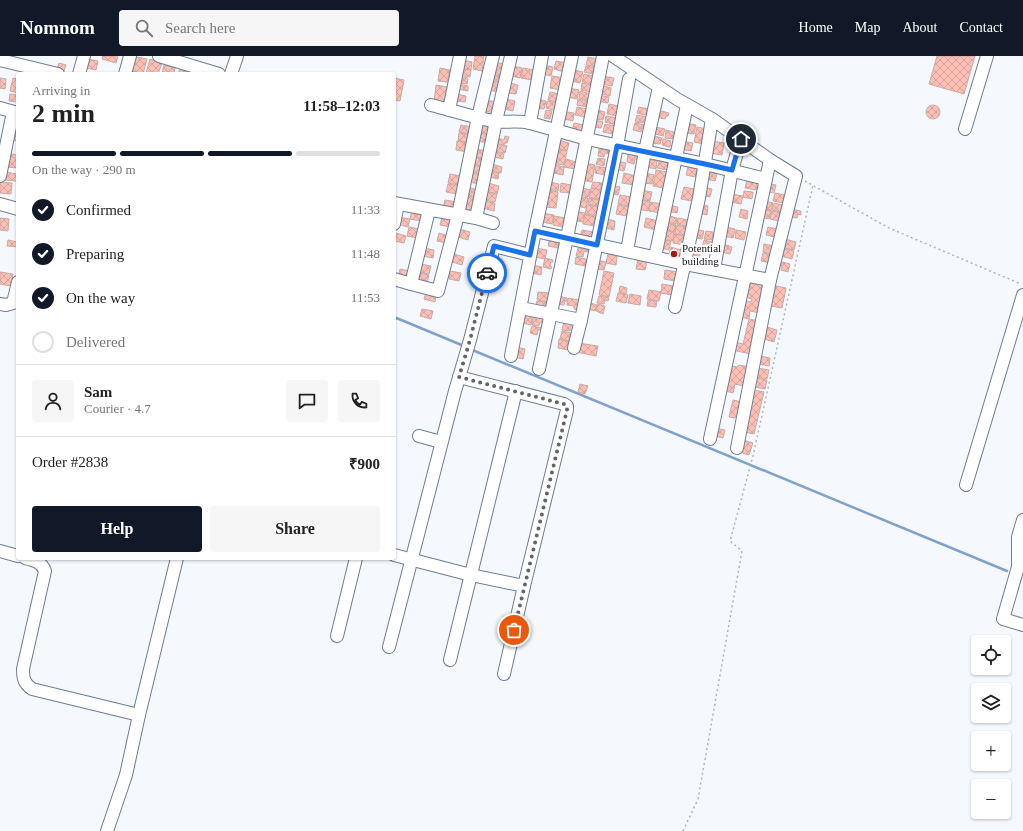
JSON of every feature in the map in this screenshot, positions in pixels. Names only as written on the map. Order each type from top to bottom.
[{"type":"street","points":[[80,72],[84,56]]},
{"type":"street","points":[[126,72],[130,56]]},
{"type":"street","points":[[159,56],[212,72]]},
{"type":"street","points":[[232,72],[237,56]]},
{"type":"street","points":[[449,110],[460,56]]},
{"type":"street","points":[[396,280],[438,291],[458,215],[478,117],[493,56]]},
{"type":"street","points":[[476,218],[511,56]]},
{"type":"street","points":[[530,123],[542,56]]},
{"type":"street","points":[[511,356],[530,255],[572,56]]},
{"type":"street","points":[[540,369],[603,56]]},
{"type":"street","points":[[613,56],[687,105],[712,119],[770,160],[796,176],[770,280],[737,448]]},
{"type":"street","points":[[965,128],[987,56]]},
{"type":"street","points":[[0,60],[50,72]]},
{"type":"street","points":[[574,348],[597,245],[629,80]]},
{"type":"street","points":[[627,251],[645,151],[659,87]]},
{"type":"street","points":[[431,105],[496,121],[521,121],[587,139],[675,157],[766,179]]},
{"type":"street","points":[[655,257],[687,105]]},
{"type":"street","points":[[0,108],[15,112],[0,176]]},
{"type":"street","points":[[675,307],[699,198],[712,119]]},
{"type":"street","points":[[714,269],[732,170],[741,139]]},
{"type":"street","points":[[710,439],[770,160]]},
{"type":"street","points":[[0,204],[16,208]]},
{"type":"street","points":[[396,204],[476,218],[493,223]]},
{"type":"street","points":[[411,284],[429,210]]},
{"type":"street","points":[[535,231],[685,264],[770,280]]},
{"type":"street","points":[[389,647],[441,442],[470,340],[494,246],[530,255]]},
{"type":"street","points":[[0,304],[6,305],[13,303],[16,290]]},
{"type":"street","points":[[966,485],[1023,295]]},
{"type":"street","points":[[521,308],[581,320]]},
{"type":"street","points":[[459,377],[516,391],[567,406],[504,674]]},
{"type":"street","points":[[450,660],[516,391]]},
{"type":"street","points":[[419,436],[441,442]]},
{"type":"street","points":[[1023,520],[1018,537],[1018,567],[1003,619],[1023,625]]},
{"type":"street","points":[[0,551],[16,555]]},
{"type":"street","points":[[396,555],[471,575],[524,586]]},
{"type":"street","points":[[31,560],[44,566],[45,571],[23,670],[23,679],[26,685],[32,689],[139,715]]},
{"type":"street","points":[[107,831],[126,775],[177,560]]},
{"type":"street","points":[[337,636],[356,560]]},
{"type":"path","points":[[796,176],[890,228],[1023,285]]},
{"type":"path","points":[[683,831],[698,799],[742,551],[730,541],[753,456],[813,185]]},
{"type":"building","points":[[103,56],[118,56],[116,63],[102,59]]},
{"type":"building","points":[[132,56],[147,59],[144,72],[128,70]]},
{"type":"building","points":[[475,56],[484,56],[482,71],[473,69]]},
{"type":"building","points":[[937,56],[975,56],[964,94],[929,84]]},
{"type":"building","points":[[588,57],[597,59],[596,67],[586,65]]},
{"type":"building","points":[[87,59],[98,61],[96,70],[85,68]]},
{"type":"building","points":[[150,59],[162,63],[159,72],[146,72]]},
{"type":"building","points":[[462,60],[472,62],[471,70],[460,68]]},
{"type":"building","points":[[556,61],[567,63],[565,72],[554,69]]},
{"type":"building","points":[[494,62],[504,64],[501,76],[492,74]]},
{"type":"building","points":[[59,63],[66,65],[64,71],[57,69]]},
{"type":"building","points":[[164,65],[175,68],[174,72],[162,72]]},
{"type":"building","points":[[544,65],[553,67],[551,76],[543,74]]},
{"type":"building","points":[[513,66],[522,68],[520,78],[511,76]]},
{"type":"building","points":[[586,66],[594,68],[593,74],[584,72]]},
{"type":"building","points":[[440,68],[450,70],[447,82],[438,81]]},
{"type":"building","points":[[523,68],[534,70],[532,80],[521,78]]},
{"type":"building","points":[[180,69],[191,72],[179,72]]},
{"type":"building","points":[[460,69],[471,70],[470,77],[459,75]]},
{"type":"building","points":[[574,70],[583,72],[580,83],[571,81]]},
{"type":"building","points":[[584,74],[594,76],[593,84],[582,82]]},
{"type":"building","points":[[491,75],[500,77],[499,83],[490,82]]},
{"type":"building","points":[[552,76],[564,78],[561,90],[550,88]]},
{"type":"building","points":[[603,76],[614,78],[612,86],[601,84]]},
{"type":"building","points":[[459,77],[468,78],[467,84],[458,83]]},
{"type":"building","points":[[0,78],[6,79],[5,89],[0,88]]},
{"type":"building","points":[[13,78],[16,79],[16,92],[10,91]]},
{"type":"building","points":[[396,78],[404,80],[400,101],[396,100]]},
{"type":"building","points":[[490,83],[500,85],[499,92],[488,90]]},
{"type":"building","points":[[510,83],[518,85],[516,94],[508,93]]},
{"type":"building","points":[[582,83],[592,85],[591,92],[581,90]]},
{"type":"building","points":[[458,84],[468,86],[468,91],[457,89]]},
{"type":"building","points":[[436,85],[448,87],[446,104],[434,102]]},
{"type":"building","points":[[600,85],[611,88],[610,96],[598,93]]},
{"type":"building","points":[[569,88],[579,90],[577,99],[568,97]]},
{"type":"building","points":[[580,91],[591,94],[590,100],[579,98]]},
{"type":"building","points":[[550,92],[559,94],[558,102],[548,100]]},
{"type":"building","points":[[10,94],[16,95],[16,102],[9,101]]},
{"type":"building","points":[[456,94],[466,96],[465,102],[455,101]]},
{"type":"building","points":[[598,95],[609,97],[608,103],[597,101]]},
{"type":"building","points":[[506,99],[515,101],[513,111],[504,109]]},
{"type":"building","points":[[537,99],[546,101],[544,109],[535,108]]},
{"type":"building","points":[[578,99],[588,101],[587,107],[577,105]]},
{"type":"building","points":[[485,100],[497,102],[495,113],[483,111]]},
{"type":"building","points":[[547,101],[558,103],[557,111],[546,108]]},
{"type":"building","points":[[609,104],[619,106],[617,116],[607,114]]},
{"type":"building","points":[[933,105],[938,107],[940,112],[938,117],[933,119],[928,117],[926,112],[928,107]]},
{"type":"building","points":[[577,107],[587,109],[586,117],[575,115]]},
{"type":"building","points":[[639,107],[648,109],[645,115],[637,113]]},
{"type":"building","points":[[546,110],[552,111],[550,119],[544,118]]},
{"type":"building","points":[[597,110],[605,112],[603,120],[595,119]]},
{"type":"building","points":[[657,110],[669,113],[668,116],[666,116],[665,119],[656,117]]},
{"type":"building","points":[[566,112],[574,113],[573,121],[564,119]]},
{"type":"building","points":[[637,115],[647,117],[646,120],[644,120],[643,123],[635,122]]},
{"type":"building","points":[[606,116],[617,118],[616,125],[605,122]]},
{"type":"building","points":[[595,120],[603,122],[601,128],[593,127]]},
{"type":"building","points":[[574,123],[584,125],[582,134],[572,132]]},
{"type":"building","points":[[635,123],[645,125],[645,129],[642,128],[641,132],[633,130]]},
{"type":"building","points":[[686,123],[696,125],[694,134],[684,133]]},
{"type":"building","points":[[480,124],[491,126],[489,134],[479,132]]},
{"type":"building","points":[[605,124],[615,126],[613,134],[603,132]]},
{"type":"building","points":[[461,125],[472,127],[471,134],[459,132]]},
{"type":"building","points":[[655,127],[665,129],[663,136],[655,134]]},
{"type":"building","points":[[697,127],[707,129],[704,144],[694,142]]},
{"type":"building","points":[[14,129],[16,129],[16,141],[13,140]]},
{"type":"building","points":[[666,130],[674,132],[672,139],[665,138]]},
{"type":"building","points":[[459,133],[471,135],[469,142],[458,141]]},
{"type":"building","points":[[479,133],[489,135],[488,143],[477,141]]},
{"type":"building","points":[[505,136],[509,137],[507,143],[504,145],[496,143],[497,138],[504,140]]},
{"type":"building","points":[[654,136],[662,138],[660,144],[652,143]]},
{"type":"building","points":[[663,139],[671,141],[670,147],[662,145]]},
{"type":"building","points":[[559,140],[569,143],[567,151],[557,148]]},
{"type":"building","points":[[457,141],[469,143],[468,152],[456,150]]},
{"type":"building","points":[[682,141],[693,143],[691,151],[680,149]]},
{"type":"building","points":[[712,141],[724,143],[722,155],[710,153]]},
{"type":"building","points":[[496,144],[507,146],[505,153],[494,151]]},
{"type":"building","points":[[476,149],[486,151],[484,158],[475,157]]},
{"type":"building","points":[[557,149],[567,151],[564,165],[556,164],[557,159],[555,159]]},
{"type":"building","points":[[599,149],[610,151],[609,154],[605,153],[604,157],[598,156]]},
{"type":"building","points":[[495,152],[504,154],[503,159],[494,157]]},
{"type":"building","points":[[7,153],[16,155],[16,168],[6,167]]},
{"type":"building","points":[[628,154],[638,156],[638,159],[635,159],[634,164],[627,162]]},
{"type":"building","points":[[474,157],[484,159],[483,166],[472,164]]},
{"type":"building","points":[[598,158],[605,159],[604,166],[596,164]]},
{"type":"building","points":[[566,159],[576,162],[575,169],[564,167]]},
{"type":"building","points":[[648,159],[657,161],[656,169],[646,167]]},
{"type":"building","points":[[617,161],[626,163],[624,171],[615,169]]},
{"type":"building","points":[[659,161],[669,163],[667,170],[657,168]]},
{"type":"building","points":[[585,163],[595,165],[592,182],[581,180]]},
{"type":"building","points":[[492,164],[502,167],[501,173],[491,171]]},
{"type":"building","points":[[472,165],[483,167],[481,174],[471,172]]},
{"type":"building","points":[[554,165],[564,167],[563,175],[554,173]]},
{"type":"building","points":[[596,166],[606,168],[605,175],[595,173]]},
{"type":"building","points":[[688,167],[697,169],[695,177],[686,175]]},
{"type":"building","points":[[656,170],[667,172],[663,188],[653,186]]},
{"type":"building","points":[[490,171],[499,173],[498,179],[489,177]]},
{"type":"building","points":[[707,171],[717,173],[715,181],[705,179]]},
{"type":"building","points":[[4,172],[16,174],[16,181],[3,180]]},
{"type":"building","points":[[470,173],[481,175],[479,184],[469,182]]},
{"type":"building","points":[[624,173],[636,176],[634,185],[622,183]]},
{"type":"building","points":[[645,173],[654,175],[652,184],[643,183]]},
{"type":"building","points":[[450,174],[461,176],[459,185],[448,183]]},
{"type":"building","points":[[747,180],[757,182],[756,190],[745,188]]},
{"type":"building","points":[[0,182],[12,183],[11,194],[0,193]]},
{"type":"building","points":[[550,182],[559,184],[558,191],[549,189]]},
{"type":"building","points":[[593,182],[602,183],[600,190],[591,188]]},
{"type":"building","points":[[488,183],[499,186],[497,194],[486,191]]},
{"type":"building","points":[[561,183],[571,185],[570,193],[560,192]]},
{"type":"building","points":[[766,183],[776,185],[774,193],[764,191]]},
{"type":"building","points":[[448,184],[459,186],[457,194],[446,192]]},
{"type":"building","points":[[611,185],[620,187],[618,195],[609,193]]},
{"type":"building","points":[[467,187],[478,190],[476,197],[465,194]]},
{"type":"building","points":[[580,187],[590,190],[588,197],[578,194]]},
{"type":"building","points":[[684,187],[694,189],[692,201],[681,199]]},
{"type":"building","points":[[703,187],[712,189],[710,197],[701,195]]},
{"type":"building","points":[[591,188],[602,190],[601,200],[589,197]]},
{"type":"building","points":[[547,190],[558,192],[556,208],[545,207]]},
{"type":"building","points":[[640,190],[652,192],[650,201],[638,199]]},
{"type":"building","points":[[744,191],[753,192],[752,199],[743,197]]},
{"type":"building","points":[[486,192],[497,194],[495,202],[484,200]]},
{"type":"building","points":[[775,193],[784,195],[783,203],[773,201]]},
{"type":"building","points":[[732,194],[743,196],[741,204],[731,202]]},
{"type":"building","points":[[465,195],[476,198],[473,211],[462,209]]},
{"type":"building","points":[[620,195],[632,197],[630,206],[618,204]]},
{"type":"building","points":[[578,196],[588,198],[586,208],[576,206]]},
{"type":"building","points":[[589,198],[599,200],[598,206],[588,204]]},
{"type":"building","points":[[445,200],[457,202],[456,210],[443,208]]},
{"type":"building","points":[[639,200],[650,202],[648,211],[637,209]]},
{"type":"building","points":[[762,200],[773,203],[771,211],[761,208]]},
{"type":"building","points":[[483,201],[495,203],[494,211],[482,208]]},
{"type":"building","points":[[650,202],[662,204],[660,213],[649,211]]},
{"type":"building","points":[[774,203],[783,205],[781,212],[772,210]]},
{"type":"building","points":[[699,204],[708,206],[707,215],[697,213]]},
{"type":"building","points":[[587,205],[599,207],[597,216],[585,214]]},
{"type":"building","points":[[618,205],[629,207],[627,216],[616,214]]},
{"type":"building","name":"Potential building","points":[[667,205],[678,207],[677,213],[666,211]]},
{"type":"building","name":"Potential building","points":[[741,209],[748,211],[747,219],[739,217]]},
{"type":"building","points":[[761,209],[771,211],[769,219],[759,217]]},
{"type":"building","points":[[791,209],[801,211],[801,215],[798,214],[797,218],[789,217]]},
{"type":"building","points":[[412,210],[423,213],[421,221],[410,219]]},
{"type":"building","points":[[574,211],[585,213],[583,222],[572,220]]},
{"type":"building","points":[[772,211],[781,213],[779,221],[770,219]]},
{"type":"building","points":[[542,213],[554,215],[552,224],[541,222]]},
{"type":"building","points":[[585,215],[597,217],[595,226],[583,224]]},
{"type":"building","name":"Potential building","points":[[666,215],[677,218],[676,224],[665,222]]},
{"type":"building","points":[[554,216],[566,218],[564,227],[553,225]]},
{"type":"building","points":[[399,217],[410,219],[408,227],[397,224]]},
{"type":"building","points":[[442,217],[453,219],[451,227],[440,225]]},
{"type":"building","points":[[0,218],[9,219],[8,231],[0,230]]},
{"type":"building","points":[[604,218],[615,221],[614,230],[602,227]]},
{"type":"building","name":"Potential building","points":[[646,218],[658,221],[656,230],[644,227]]},
{"type":"building","name":"Potential building","points":[[678,218],[688,220],[686,226],[677,224]]},
{"type":"building","name":"Potential building","points":[[665,223],[676,225],[674,232],[663,229]]},
{"type":"building","name":"Potential building","points":[[676,225],[686,227],[685,236],[675,234]]},
{"type":"building","points":[[409,227],[419,229],[417,238],[407,236]]},
{"type":"building","points":[[726,227],[735,229],[733,238],[724,236]]},
{"type":"building","points":[[768,227],[777,229],[775,237],[766,235]]},
{"type":"building","points":[[459,229],[470,232],[468,240],[458,237]]},
{"type":"building","points":[[695,229],[704,231],[702,239],[695,238]]},
{"type":"building","points":[[582,230],[593,232],[592,241],[580,239]]},
{"type":"building","name":"Potential building","points":[[663,230],[674,232],[673,241],[661,239]]},
{"type":"building","points":[[736,230],[746,232],[744,240],[735,238]]},
{"type":"building","name":"Potential building","points":[[706,231],[713,232],[712,240],[704,239]]},
{"type":"building","points":[[396,233],[406,236],[404,243],[396,241]]},
{"type":"building","points":[[439,233],[449,236],[447,243],[437,241]]},
{"type":"building","name":"Potential building","points":[[674,234],[686,236],[684,245],[673,243]]},
{"type":"building","points":[[550,238],[560,240],[558,248],[548,246]]},
{"type":"building","points":[[785,239],[796,242],[794,250],[785,248]]},
{"type":"building","points":[[8,240],[16,242],[16,247],[7,246]]},
{"type":"building","name":"Potential building","points":[[661,240],[671,241],[669,250],[660,248]]},
{"type":"building","name":"Potential building","points":[[704,240],[712,242],[710,250],[702,248]]},
{"type":"building","points":[[723,244],[732,247],[730,254],[721,252]]},
{"type":"building","points":[[764,244],[774,246],[772,254],[763,252]]},
{"type":"building","name":"Potential building","points":[[671,247],[681,250],[678,261],[668,259]]},
{"type":"building","points":[[424,248],[434,250],[433,258],[422,256]]},
{"type":"building","points":[[536,248],[547,250],[545,259],[534,257]]},
{"type":"building","points":[[578,248],[589,250],[588,252],[584,251],[583,257],[576,256]]},
{"type":"building","points":[[783,248],[794,251],[792,259],[781,256]]},
{"type":"building","name":"Potential building","points":[[692,251],[700,253],[699,260],[691,259]]},
{"type":"building","points":[[763,253],[772,255],[770,263],[761,261]]},
{"type":"building","points":[[454,254],[464,257],[462,265],[452,262]]},
{"type":"building","points":[[608,254],[617,256],[616,265],[606,263]]},
{"type":"building","points":[[576,257],[586,259],[585,266],[575,264]]},
{"type":"building","points":[[545,258],[553,260],[550,266],[552,267],[551,269],[543,267]]},
{"type":"building","points":[[638,259],[647,261],[645,270],[636,269]]},
{"type":"building","points":[[595,260],[606,262],[604,270],[596,269]]},
{"type":"building","points":[[782,262],[790,264],[788,272],[781,270]]},
{"type":"building","points":[[420,264],[431,266],[429,274],[419,272]]},
{"type":"building","points":[[532,265],[542,267],[541,275],[531,273]]},
{"type":"building","points":[[400,269],[410,271],[408,279],[398,277]]},
{"type":"building","name":"Potential building","points":[[665,270],[677,272],[675,281],[664,279]]},
{"type":"building","points":[[450,271],[461,273],[459,281],[449,279]]},
{"type":"building","points":[[604,271],[614,273],[609,297],[599,295]]},
{"type":"building","points":[[0,272],[13,274],[11,286],[0,284]]},
{"type":"building","points":[[419,273],[429,275],[427,283],[417,281]]},
{"type":"building","points":[[744,279],[765,283],[760,313],[750,311],[749,319],[737,316],[741,300],[751,302],[752,299],[740,296]]},
{"type":"building","name":"Potential building","points":[[662,284],[674,286],[672,295],[661,293]]},
{"type":"building","points":[[620,286],[627,288],[626,294],[619,292]]},
{"type":"building","points":[[776,286],[786,288],[782,308],[771,306]]},
{"type":"building","name":"Potential building","points":[[649,290],[661,292],[659,301],[647,299]]},
{"type":"building","points":[[426,292],[436,294],[435,302],[424,299]]},
{"type":"building","points":[[538,292],[549,293],[547,302],[537,300]]},
{"type":"building","points":[[618,293],[628,295],[626,303],[616,301]]},
{"type":"building","points":[[630,294],[641,296],[640,305],[628,303]]},
{"type":"building","points":[[558,296],[567,298],[564,305],[556,304]]},
{"type":"building","points":[[599,296],[609,298],[608,301],[605,300],[604,304],[597,303]]},
{"type":"building","points":[[568,298],[579,300],[577,310],[574,309],[574,306],[567,305]]},
{"type":"building","points":[[648,300],[657,301],[656,307],[647,306]]},
{"type":"building","points":[[537,301],[547,302],[546,310],[535,308]]},
{"type":"building","points":[[587,302],[597,305],[595,311],[588,309]]},
{"type":"building","points":[[598,304],[605,306],[603,314],[596,311]]},
{"type":"building","points":[[422,309],[433,311],[431,319],[420,316]]},
{"type":"building","points":[[523,315],[532,317],[531,325],[522,323]]},
{"type":"building","points":[[533,317],[543,318],[539,326],[532,325]]},
{"type":"building","points":[[749,319],[759,321],[751,354],[732,350],[734,342],[743,344]]},
{"type":"building","points":[[564,321],[572,323],[570,331],[562,330]]},
{"type":"building","points":[[532,326],[542,328],[542,330],[538,330],[537,335],[530,333]]},
{"type":"building","points":[[767,327],[777,330],[774,342],[764,339]]},
{"type":"building","points":[[562,331],[571,333],[569,341],[560,339]]},
{"type":"building","points":[[559,339],[570,342],[568,350],[558,348]]},
{"type":"building","points":[[578,343],[598,346],[596,356],[576,352]]},
{"type":"building","points":[[516,347],[525,349],[523,359],[514,357]]},
{"type":"building","points":[[760,356],[770,358],[769,366],[759,364]]},
{"type":"building","points":[[728,365],[750,367],[744,386],[735,384],[733,393],[722,390]]},
{"type":"building","points":[[757,368],[769,370],[767,379],[756,377]]},
{"type":"building","points":[[755,378],[767,380],[765,389],[754,387]]},
{"type":"building","points":[[580,384],[588,386],[585,394],[578,392]]},
{"type":"building","points":[[754,390],[764,392],[753,434],[745,432]]},
{"type":"building","points":[[733,400],[742,402],[739,416],[736,415],[735,418],[729,417]]},
{"type":"building","points":[[715,428],[725,430],[723,438],[715,436],[718,433],[714,432]]},
{"type":"building","points":[[743,440],[753,443],[749,455],[739,452]]},
{"type":"waterway","points":[[396,318],[464,346]]},
{"type":"waterway","points":[[470,349],[1007,571]]},
{"type":"way so far","points":[[487,273],[459,377],[567,406],[566,418],[514,630]]},
{"type":"place","name":"Potential building","points":[[674,254]]},
{"type":"route","points":[[487,273],[494,246],[530,255],[535,231],[597,245],[617,146],[732,170],[741,139]]}]
